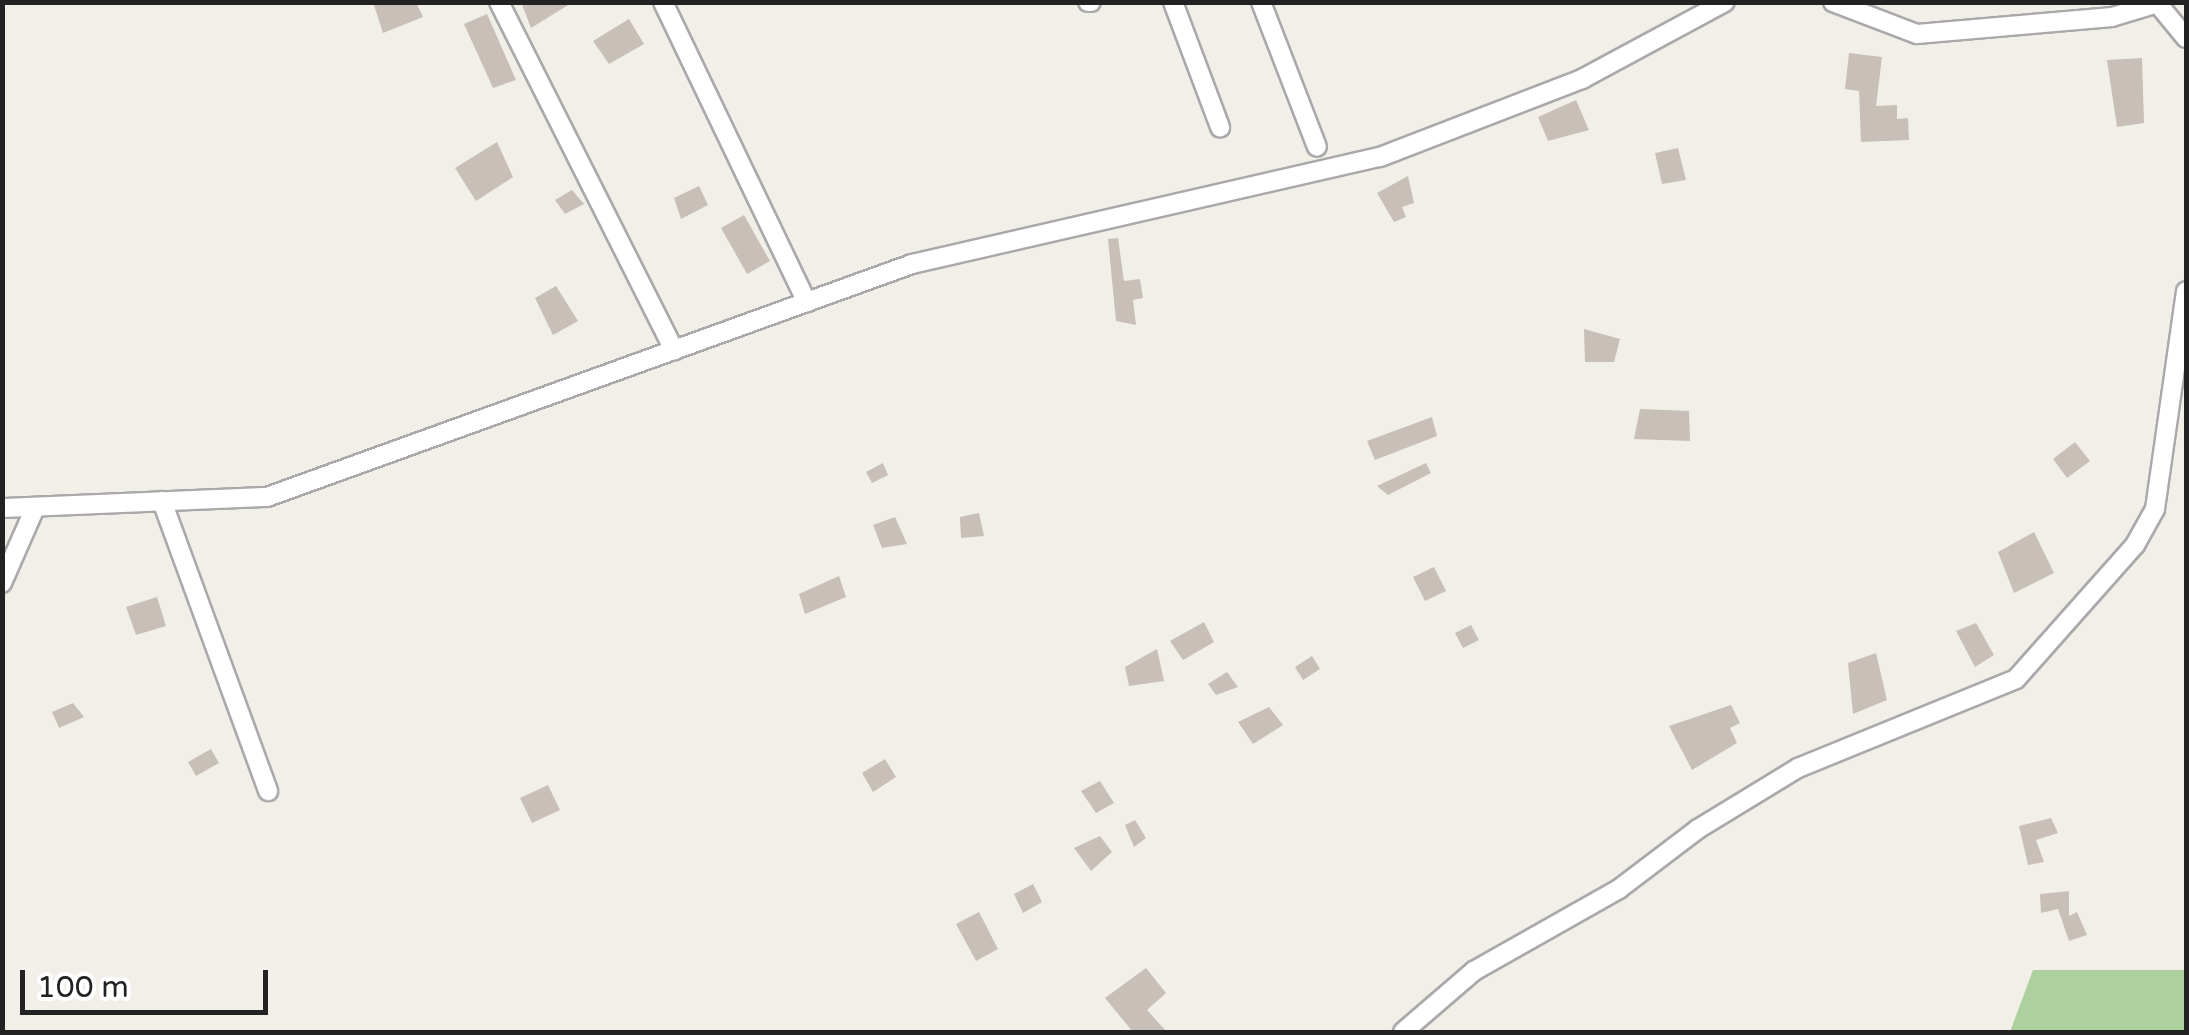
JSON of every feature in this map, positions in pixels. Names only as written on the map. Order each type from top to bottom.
[{"type":"street","points":[[499,2],[674,350]]},
{"type":"street","points":[[663,2],[806,302]]},
{"type":"street","points":[[1172,2],[1220,127]]},
{"type":"street","points":[[1260,2],[1317,147]]},
{"type":"street","points":[[2,508],[34,510],[267,498],[912,264],[1380,157],[1582,79],[1724,2]]},
{"type":"street","points":[[1833,2],[1917,34],[2112,17],[2160,3],[2186,38]]},
{"type":"street","points":[[1403,1032],[1474,970],[1619,889],[1698,829],[1798,768],[2016,679],[2136,545],[2155,509],[2186,290]]},
{"type":"street","points":[[162,501],[268,791]]},
{"type":"street","points":[[2,583],[34,510]]},
{"type":"green space","points":[[2033,970],[2186,970],[2186,1032],[2010,1032]]},
{"type":"building","points":[[373,2],[416,2],[423,17],[383,33]]},
{"type":"building","points":[[521,2],[573,2],[531,28]]},
{"type":"building","points":[[487,14],[516,80],[493,88],[464,24]]},
{"type":"building","points":[[629,19],[644,44],[609,64],[593,41]]},
{"type":"building","points":[[1849,53],[1882,57],[1876,106],[1897,105],[1897,119],[1908,118],[1909,140],[1861,142],[1859,91],[1845,89]]},
{"type":"building","points":[[2142,58],[2144,123],[2117,127],[2107,60]]},
{"type":"building","points":[[1576,100],[1589,130],[1548,141],[1538,117]]},
{"type":"building","points":[[497,142],[513,177],[476,201],[455,168]]},
{"type":"building","points":[[1678,148],[1686,180],[1662,184],[1655,153]]},
{"type":"building","points":[[1408,176],[1414,203],[1402,207],[1406,217],[1394,222],[1377,193]]},
{"type":"building","points":[[699,186],[708,205],[681,219],[674,198]]},
{"type":"building","points":[[572,190],[584,204],[565,214],[555,200]]},
{"type":"building","points":[[744,215],[770,261],[747,274],[721,228]]},
{"type":"building","points":[[1118,238],[1124,281],[1140,279],[1143,298],[1133,300],[1136,325],[1116,321],[1108,239]]},
{"type":"building","points":[[556,286],[578,321],[553,335],[535,298]]},
{"type":"building","points":[[1584,329],[1620,339],[1614,362],[1585,362]]},
{"type":"building","points":[[1640,409],[1689,411],[1690,441],[1634,439]]},
{"type":"building","points":[[1432,417],[1437,436],[1375,460],[1367,441]]},
{"type":"building","points":[[2075,442],[2090,461],[2067,478],[2053,459]]},
{"type":"building","points":[[883,463],[888,475],[872,483],[866,472]]},
{"type":"building","points":[[1426,463],[1431,473],[1388,495],[1377,486]]},
{"type":"building","points":[[979,513],[984,536],[961,538],[960,517]]},
{"type":"building","points":[[895,517],[907,544],[882,548],[873,525]]},
{"type":"building","points":[[2034,532],[2054,573],[2014,593],[1998,552]]},
{"type":"building","points":[[1434,567],[1446,591],[1425,601],[1413,577]]},
{"type":"building","points":[[839,576],[846,597],[805,614],[799,594]]},
{"type":"building","points":[[157,597],[166,626],[136,635],[126,607]]},
{"type":"building","points":[[1204,622],[1214,642],[1183,660],[1170,641]]},
{"type":"building","points":[[1976,623],[1994,655],[1975,667],[1956,631]]},
{"type":"building","points":[[1471,625],[1479,640],[1463,648],[1455,633]]},
{"type":"building","points":[[1157,649],[1164,681],[1129,686],[1125,667]]},
{"type":"building","points":[[1876,653],[1887,700],[1853,714],[1848,663]]},
{"type":"building","points":[[1312,656],[1320,669],[1303,680],[1295,667]]},
{"type":"building","points":[[1227,672],[1238,687],[1216,695],[1208,684]]},
{"type":"building","points":[[73,703],[84,717],[59,728],[52,712]]},
{"type":"building","points":[[1731,705],[1740,723],[1730,728],[1737,743],[1692,770],[1669,726]]},
{"type":"building","points":[[1269,707],[1283,725],[1253,744],[1238,722]]},
{"type":"building","points":[[211,749],[219,763],[196,776],[188,762]]},
{"type":"building","points":[[885,759],[896,777],[873,792],[862,773]]},
{"type":"building","points":[[1100,781],[1114,803],[1096,813],[1081,791]]},
{"type":"building","points":[[548,785],[560,810],[532,823],[520,798]]},
{"type":"building","points":[[2051,818],[2058,833],[2036,840],[2044,862],[2028,865],[2019,826]]},
{"type":"building","points":[[1135,820],[1146,838],[1134,847],[1125,825]]},
{"type":"building","points":[[1100,836],[1112,852],[1091,871],[1074,848]]},
{"type":"building","points":[[1033,884],[1042,902],[1023,913],[1014,894]]},
{"type":"building","points":[[2069,891],[2069,916],[2077,912],[2087,935],[2069,941],[2058,909],[2041,913],[2040,894]]},
{"type":"building","points":[[979,912],[998,949],[976,961],[956,924]]},
{"type":"building","points":[[1146,968],[1166,993],[1147,1010],[1167,1032],[1133,1032],[1105,998]]}]
